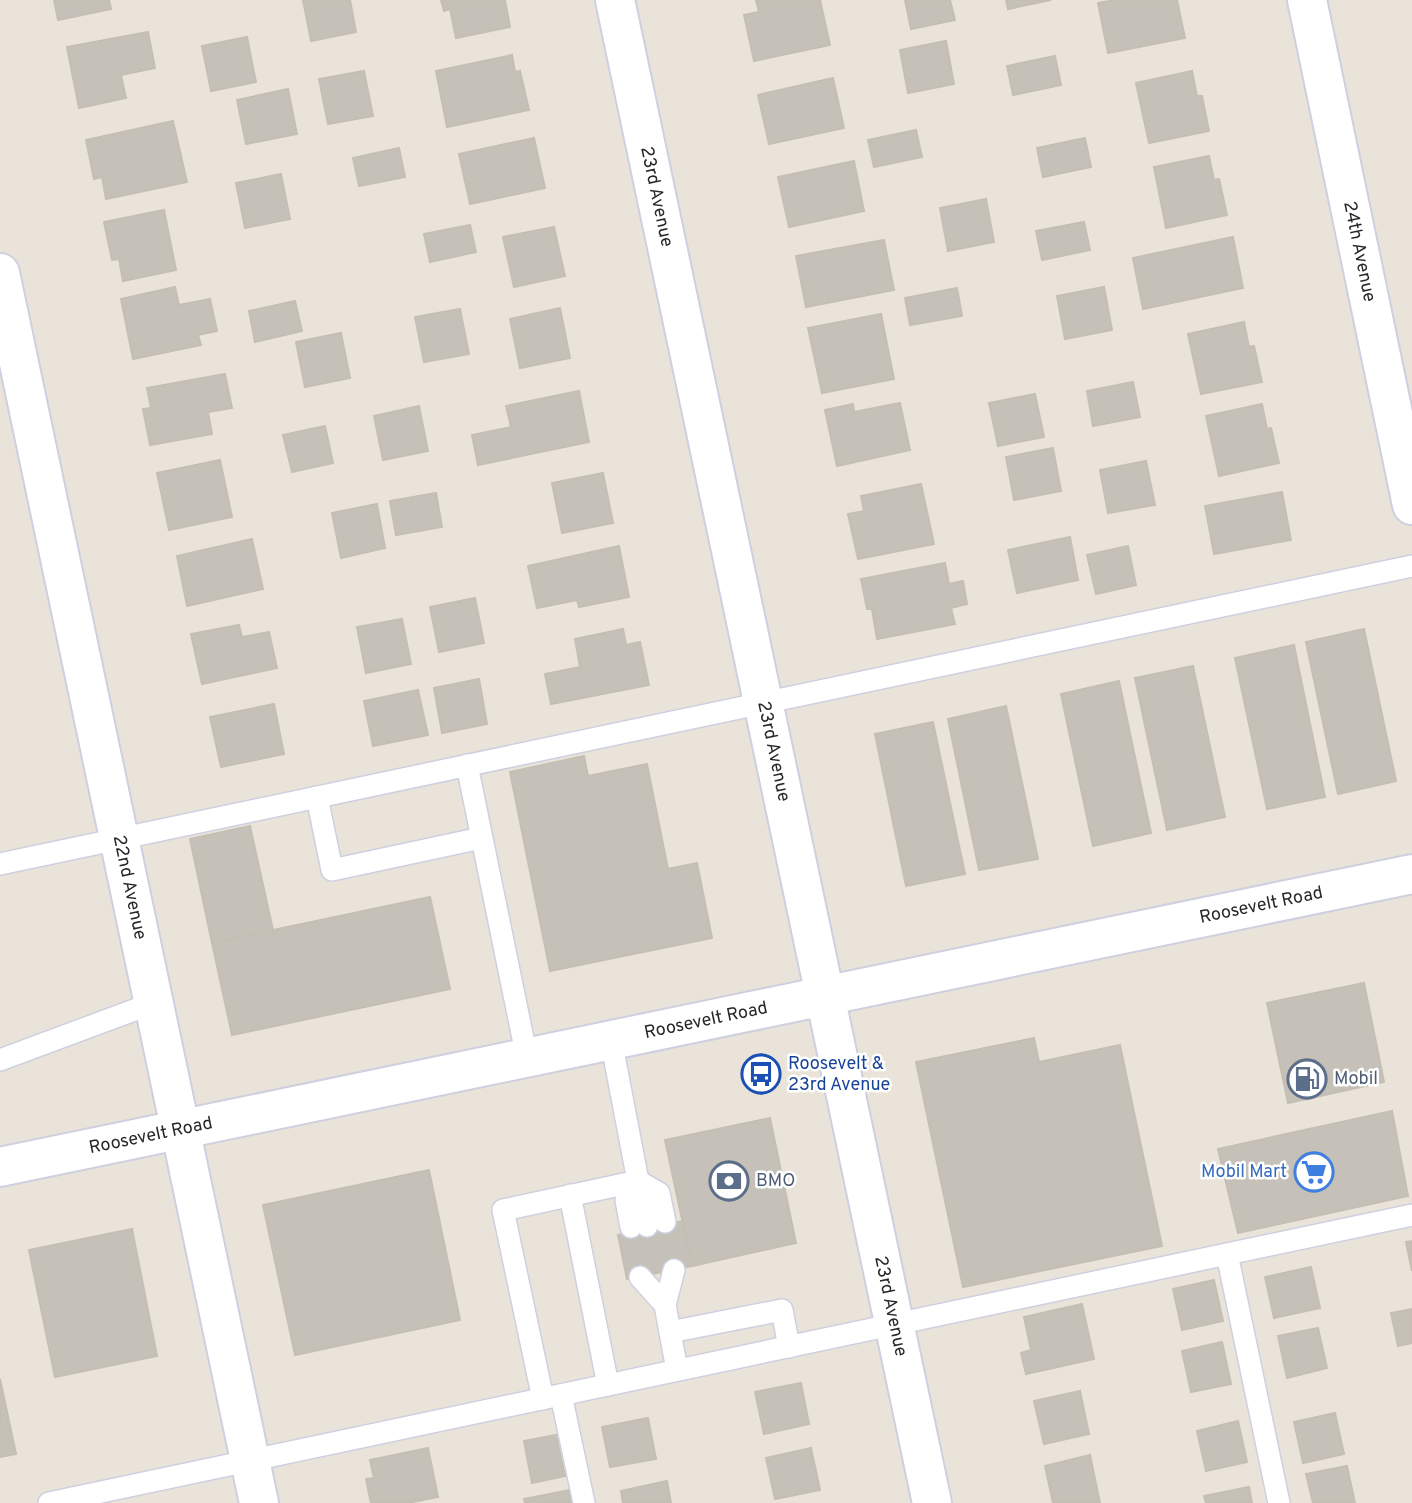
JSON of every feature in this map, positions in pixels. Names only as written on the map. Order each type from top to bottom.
[{"type":"street","name":"23rd Avenue","points":[[615,0],[932,1503]]},
{"type":"street","name":"24th Avenue","points":[[1307,0],[1412,505]]},
{"type":"street","name":"22nd Avenue","points":[[0,273],[259,1503]]},
{"type":"street","name":"Roosevelt Road","points":[[0,1167],[1412,874]]},
{"type":"lane","points":[[0,864],[1412,566]]},
{"type":"lane","points":[[467,765],[527,1058]]},
{"type":"lane","points":[[317,797],[332,870],[481,838]]},
{"type":"lane","points":[[0,1060],[153,1003]]},
{"type":"lane","points":[[584,1503],[552,1397],[503,1210],[638,1181],[659,1193],[648,1225],[626,1200],[638,1181],[611,1040]]},
{"type":"lane","points":[[570,1195],[608,1385]]},
{"type":"lane","points":[[49,1503],[1412,1215]]},
{"type":"lane","points":[[1227,1254],[1279,1503]]},
{"type":"lane","points":[[665,1305],[657,1273],[677,1370]]},
{"type":"lane","points":[[670,1332],[782,1310],[789,1347]]},
{"type":"building","points":[[54,0],[109,0],[111,9],[58,20]]},
{"type":"building","points":[[303,0],[350,0],[356,32],[311,41]]},
{"type":"building","points":[[441,0],[505,0],[510,27],[456,38],[450,9],[444,11]]},
{"type":"building","points":[[756,0],[820,0],[830,45],[754,61],[744,15],[759,12]]},
{"type":"building","points":[[905,0],[950,0],[955,20],[911,29]]},
{"type":"building","points":[[1006,0],[1051,0],[1008,9]]},
{"type":"building","points":[[1115,0],[1177,0],[1185,38],[1108,53],[1098,3]]},
{"type":"building","points":[[148,32],[155,68],[121,75],[126,98],[79,108],[67,47]]},
{"type":"building","points":[[247,37],[256,82],[211,91],[202,46]]},
{"type":"building","points":[[946,41],[954,84],[908,93],[900,50]]},
{"type":"building","points":[[512,55],[515,72],[520,71],[529,110],[447,127],[436,71]]},
{"type":"building","points":[[1055,56],[1061,85],[1013,95],[1007,66]]},
{"type":"building","points":[[364,71],[373,116],[328,124],[319,79]]},
{"type":"building","points":[[1192,71],[1197,96],[1202,96],[1209,131],[1149,143],[1136,83]]},
{"type":"building","points":[[833,78],[844,128],[769,144],[758,95]]},
{"type":"building","points":[[288,89],[297,134],[246,144],[237,100]]},
{"type":"building","points":[[173,121],[187,182],[106,199],[102,177],[94,179],[86,140]]},
{"type":"building","points":[[916,130],[922,157],[874,167],[868,140]]},
{"type":"building","points":[[534,138],[545,188],[470,204],[459,154]]},
{"type":"building","points":[[1085,138],[1091,167],[1043,177],[1037,148]]},
{"type":"building","points":[[399,148],[405,177],[359,186],[353,158]]},
{"type":"building","points":[[1209,156],[1214,180],[1219,179],[1227,215],[1166,228],[1154,167]]},
{"type":"building","points":[[854,161],[864,211],[789,227],[778,177]]},
{"type":"building","points":[[281,174],[290,219],[245,228],[236,183]]},
{"type":"building","points":[[986,199],[994,242],[948,251],[940,208]]},
{"type":"building","points":[[164,210],[176,270],[123,281],[119,259],[112,260],[104,222]]},
{"type":"building","points":[[1084,222],[1090,250],[1042,260],[1036,231]]},
{"type":"building","points":[[470,225],[476,252],[430,262],[424,234]]},
{"type":"building","points":[[554,227],[565,276],[514,287],[503,237]]},
{"type":"building","points":[[1233,237],[1243,288],[1143,309],[1133,258]]},
{"type":"building","points":[[884,240],[894,290],[806,307],[796,256]]},
{"type":"building","points":[[175,287],[179,305],[210,299],[217,331],[198,335],[201,345],[133,359],[121,299]]},
{"type":"building","points":[[1104,287],[1112,330],[1065,339],[1057,296]]},
{"type":"building","points":[[957,288],[962,316],[910,325],[905,298]]},
{"type":"building","points":[[295,301],[302,331],[255,342],[249,311]]},
{"type":"building","points":[[560,308],[570,358],[520,368],[510,319]]},
{"type":"building","points":[[460,309],[469,354],[424,362],[415,317]]},
{"type":"building","points":[[881,314],[894,379],[822,393],[808,328]]},
{"type":"building","points":[[1244,322],[1249,347],[1254,346],[1262,382],[1201,394],[1188,334]]},
{"type":"building","points":[[341,333],[350,378],[305,387],[296,342]]},
{"type":"building","points":[[225,374],[232,408],[208,412],[212,434],[150,445],[143,409],[151,408],[147,388]]},
{"type":"building","points":[[1133,382],[1140,417],[1093,426],[1087,391]]},
{"type":"building","points":[[579,391],[589,442],[478,465],[472,435],[511,427],[506,406]]},
{"type":"building","points":[[1035,394],[1044,437],[998,446],[989,403]]},
{"type":"building","points":[[900,403],[910,450],[837,466],[825,410],[853,404],[854,412]]},
{"type":"building","points":[[1262,404],[1267,429],[1271,428],[1279,463],[1219,476],[1206,416]]},
{"type":"building","points":[[419,406],[428,451],[383,460],[374,416]]},
{"type":"building","points":[[325,426],[333,463],[292,472],[283,435]]},
{"type":"building","points":[[1053,448],[1061,491],[1014,500],[1006,457]]},
{"type":"building","points":[[220,460],[232,517],[169,530],[157,473]]},
{"type":"building","points":[[1146,461],[1155,505],[1108,513],[1100,470]]},
{"type":"building","points":[[603,473],[613,523],[562,533],[552,483]]},
{"type":"building","points":[[921,484],[934,544],[858,559],[848,514],[864,511],[861,496]]},
{"type":"building","points":[[1282,492],[1291,540],[1214,554],[1205,506]]},
{"type":"building","points":[[436,493],[442,527],[396,535],[390,501]]},
{"type":"building","points":[[377,504],[385,548],[341,558],[332,513]]},
{"type":"building","points":[[1070,537],[1078,580],[1017,593],[1008,550]]},
{"type":"building","points":[[252,539],[263,589],[187,606],[177,556]]},
{"type":"building","points":[[619,546],[629,597],[579,607],[577,600],[537,608],[528,566]]},
{"type":"building","points":[[1128,546],[1136,585],[1096,594],[1087,555]]},
{"type":"building","points":[[945,563],[949,584],[963,581],[967,604],[951,608],[955,624],[877,639],[872,609],[867,609],[861,579]]},
{"type":"building","points":[[475,598],[484,643],[439,652],[430,607]]},
{"type":"building","points":[[402,619],[411,664],[366,673],[357,627]]},
{"type":"building","points":[[239,625],[242,637],[269,632],[277,668],[202,684],[191,634]]},
{"type":"building","points":[[623,629],[626,645],[640,642],[649,685],[551,704],[545,674],[580,667],[575,639]]},
{"type":"building","points":[[1364,629],[1396,781],[1338,794],[1306,642]]},
{"type":"building","points":[[1294,645],[1325,797],[1267,809],[1235,658]]},
{"type":"building","points":[[1193,666],[1225,817],[1167,830],[1135,678]]},
{"type":"building","points":[[479,679],[487,724],[442,733],[434,688]]},
{"type":"building","points":[[1119,681],[1151,833],[1093,846],[1061,694]]},
{"type":"building","points":[[418,690],[428,735],[373,746],[364,701]]},
{"type":"building","points":[[274,704],[284,754],[221,767],[210,717]]},
{"type":"building","points":[[1006,706],[1038,859],[979,870],[948,719]]},
{"type":"building","points":[[933,722],[965,874],[906,886],[875,734]]},
{"type":"building","points":[[584,756],[588,776],[647,764],[668,869],[697,863],[712,938],[550,971],[510,772]]},
{"type":"building","points":[[250,826],[273,930],[212,943],[190,839]]},
{"type":"building","points":[[430,897],[450,989],[232,1035],[212,943]]},
{"type":"building","points":[[1364,983],[1384,1082],[1288,1103],[1267,1003]]},
{"type":"building","points":[[1034,1038],[1039,1062],[1120,1045],[1162,1246],[963,1287],[916,1062]]},
{"type":"building","name":"Mobil Mart","points":[[1392,1111],[1408,1196],[1238,1233],[1218,1149]]},
{"type":"building","name":"BMO","points":[[770,1118],[796,1243],[692,1266],[665,1140]]},
{"type":"building","points":[[429,1170],[460,1320],[295,1355],[263,1205]]},
{"type":"building","points":[[683,1221],[692,1266],[627,1279],[618,1235]]},
{"type":"building","points":[[132,1229],[157,1356],[55,1377],[29,1250]]},
{"type":"building","points":[[1412,1241],[1412,1271],[1406,1242]]},
{"type":"building","points":[[1311,1267],[1320,1308],[1274,1318],[1265,1277]]},
{"type":"building","points":[[1214,1280],[1223,1321],[1182,1330],[1173,1289]]},
{"type":"building","points":[[1082,1304],[1094,1359],[1026,1374],[1021,1353],[1031,1350],[1024,1317]]},
{"type":"building","points":[[1412,1309],[1412,1343],[1398,1346],[1391,1313]]},
{"type":"building","points":[[1318,1328],[1327,1368],[1287,1378],[1278,1336]]},
{"type":"building","points":[[1222,1342],[1231,1384],[1191,1392],[1182,1351]]},
{"type":"building","points":[[0,1379],[16,1454],[0,1457]]},
{"type":"building","points":[[801,1383],[809,1424],[764,1434],[755,1392]]},
{"type":"building","points":[[1080,1391],[1089,1434],[1044,1444],[1034,1401]]},
{"type":"building","points":[[1335,1413],[1344,1454],[1303,1463],[1294,1422]]},
{"type":"building","points":[[648,1418],[656,1459],[610,1467],[602,1427]]},
{"type":"building","points":[[1238,1421],[1247,1462],[1206,1471],[1197,1431]]},
{"type":"building","points":[[556,1435],[565,1476],[532,1483],[524,1441]]},
{"type":"building","points":[[428,1448],[438,1497],[408,1503],[371,1503],[366,1479],[374,1478],[370,1460]]},
{"type":"building","points":[[811,1448],[820,1490],[775,1499],[766,1458]]},
{"type":"building","points":[[1090,1455],[1100,1503],[1053,1503],[1045,1466]]},
{"type":"building","points":[[1347,1466],[1355,1503],[1313,1503],[1306,1474]]},
{"type":"building","points":[[667,1481],[671,1503],[623,1503],[621,1491]]},
{"type":"building","points":[[1249,1487],[1252,1503],[1206,1503],[1204,1496]]},
{"type":"building","points":[[570,1490],[572,1503],[525,1503],[524,1499]]},
{"type":"place","name":"Roosevelt & 23rd Avenue","points":[[761,1074]]},
{"type":"place","name":"Mobil","points":[[1307,1079]]},
{"type":"place","name":"Mobil Mart","points":[[1314,1172]]},
{"type":"place","name":"BMO","points":[[729,1181]]}]
